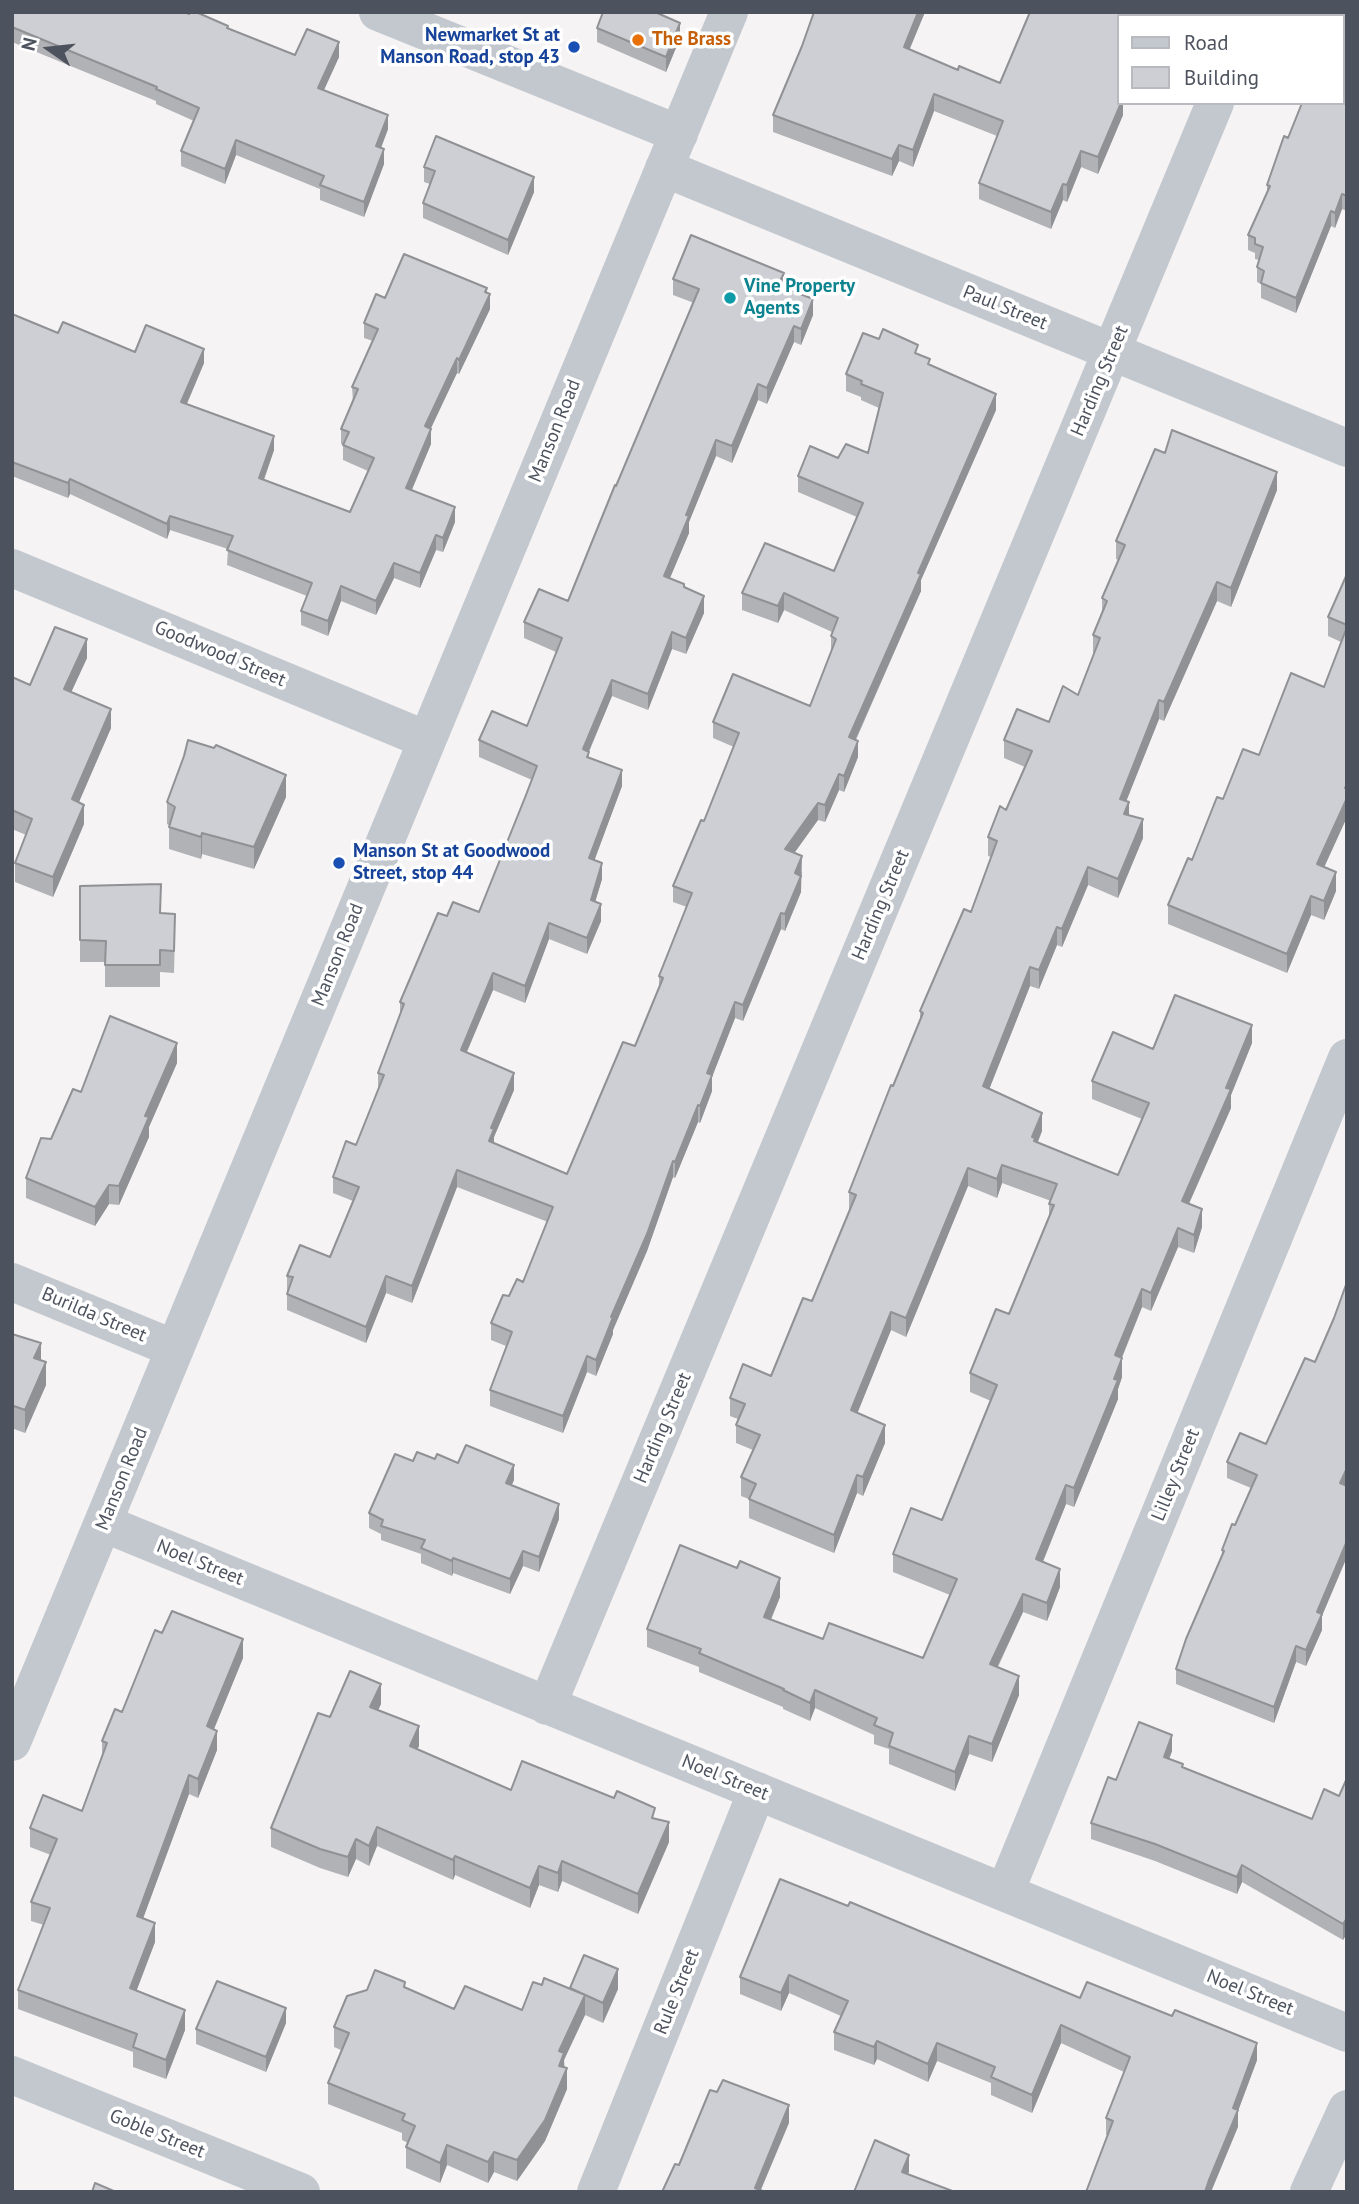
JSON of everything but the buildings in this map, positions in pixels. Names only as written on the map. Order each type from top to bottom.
[{"type":"street","name":"Paul Street","points":[[378,12],[671,151],[1112,352],[1347,448]]},
{"type":"street","name":"Manson Road","points":[[12,1742],[729,12]]},
{"type":"street","name":"Harding Street","points":[[547,1706],[1214,105]]},
{"type":"street","name":"Goodwood Street","points":[[12,568],[427,740]]},
{"type":"street","name":"Lilley Street","points":[[1004,1892],[1347,1058]]},
{"type":"street","name":"Burilda Street","points":[[12,1282],[175,1349]]},
{"type":"street","name":"Noel Street","points":[[103,1523],[1347,2034]]},
{"type":"street","name":"Rule Street","points":[[596,2192],[757,1791]]},
{"type":"street","name":"Goble Street","points":[[12,2075],[301,2192]]},
{"type":"street","points":[[1309,2192],[1347,2109]]},
{"type":"place","name":"The Brass","points":[[638,40]]},
{"type":"place","name":"Newmarket St at Manson Road, stop 43","points":[[574,47]]},
{"type":"place","name":"Vine Property Agents","points":[[730,298]]},
{"type":"place","name":"Manson St at Goodwood Street, stop 44","points":[[339,863]]}]
